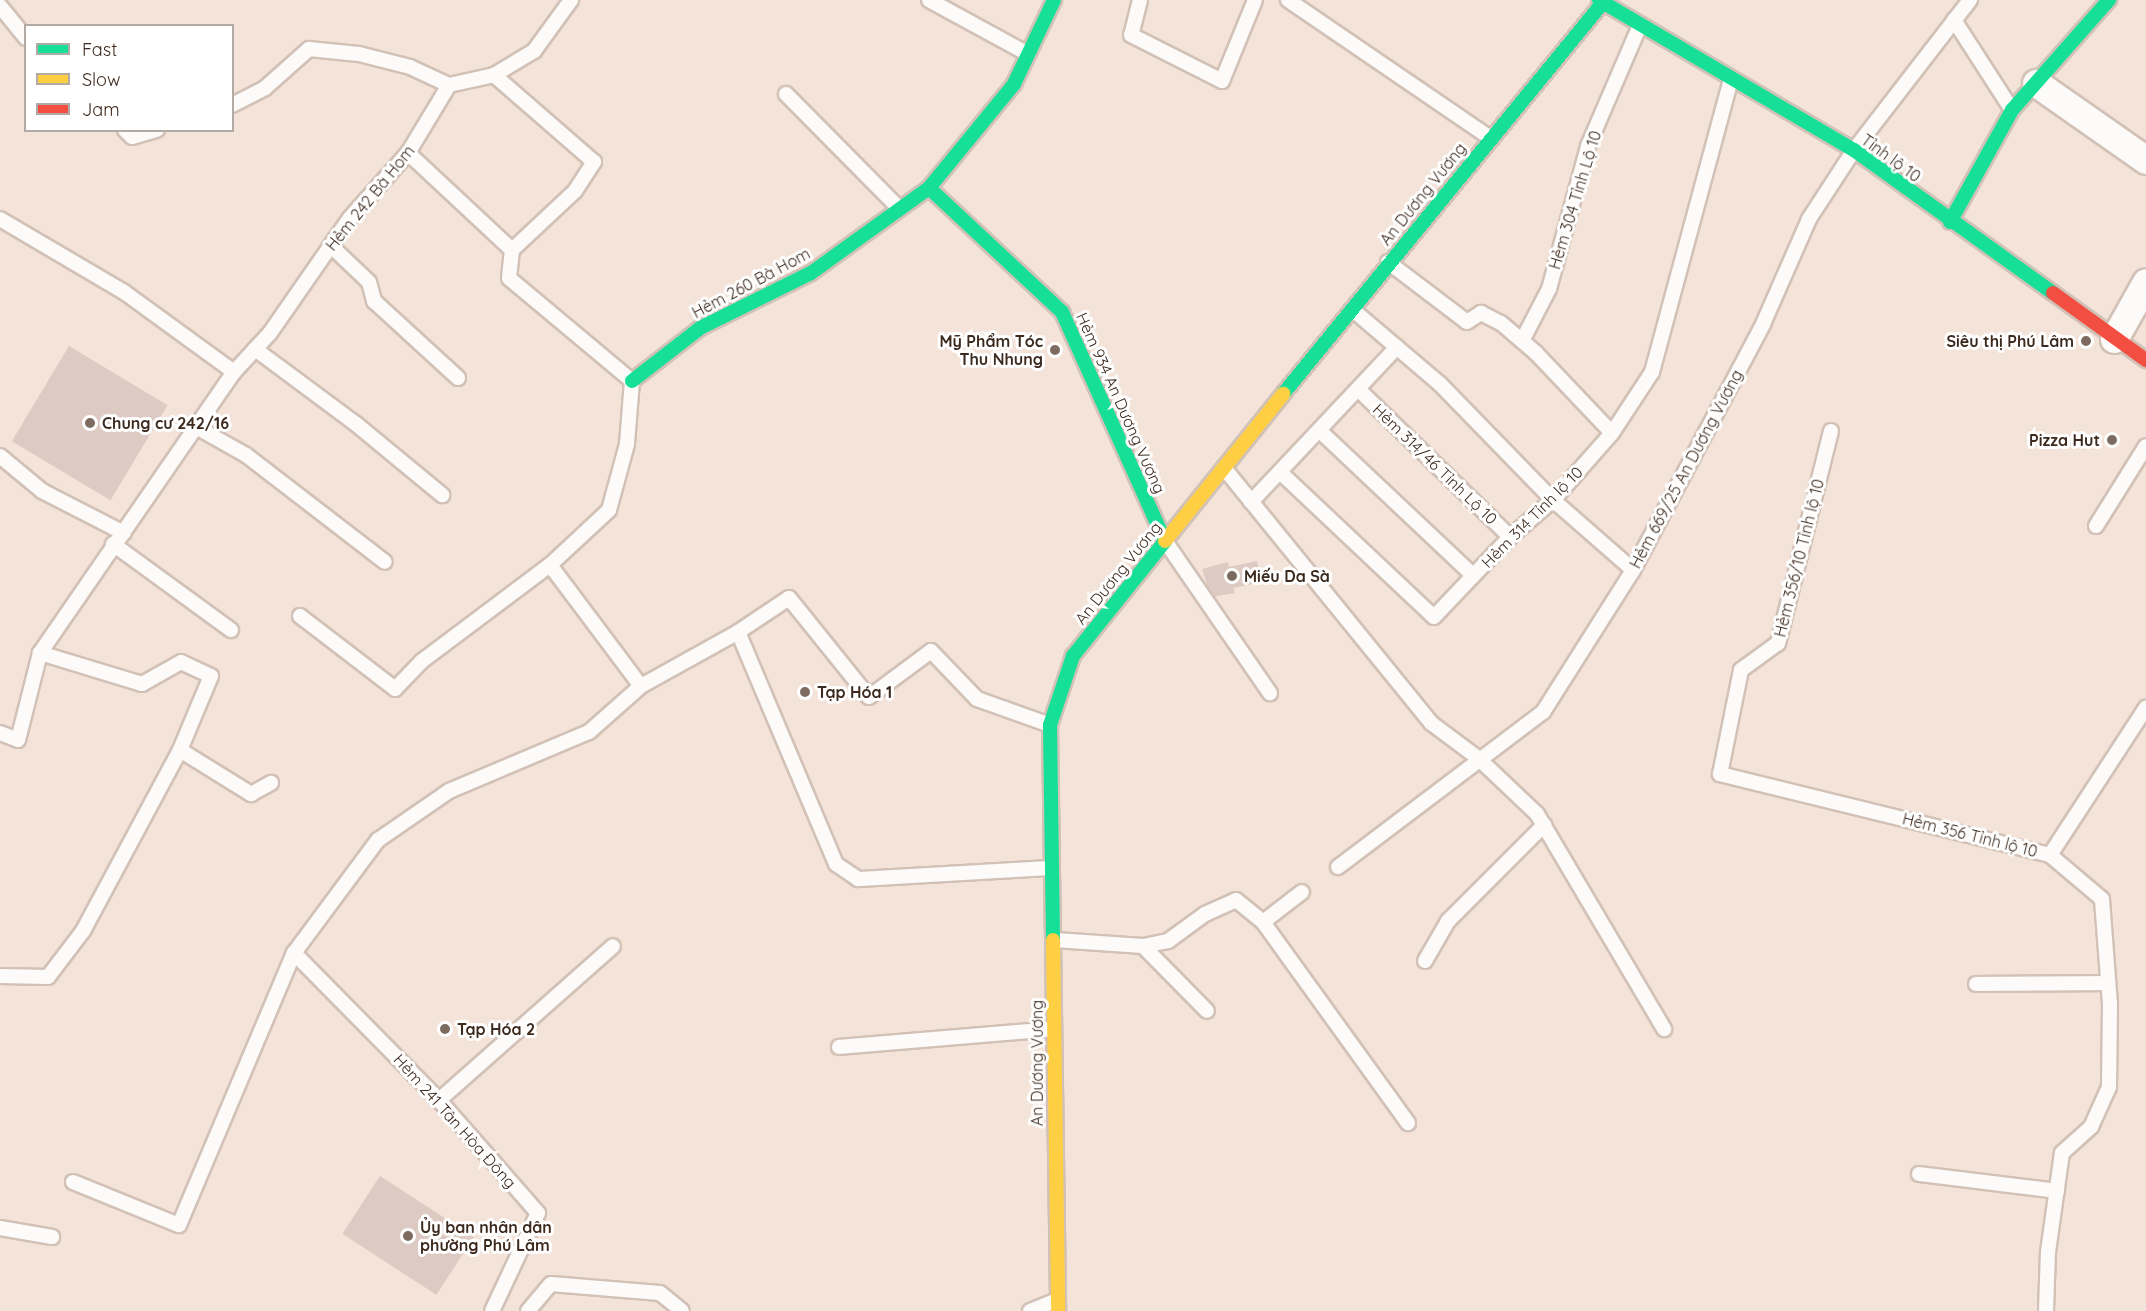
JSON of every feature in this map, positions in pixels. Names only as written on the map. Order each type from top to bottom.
[{"type":"main road","name":"Hẻm 260 Bà Hom","points":[[632,381],[700,328],[811,273],[898,207],[929,188],[1014,84],[1054,0]]},
{"type":"main road","points":[[1582,0],[1602,1]]},
{"type":"main road","points":[[1950,222],[1966,187],[2012,110],[2109,0]]},
{"type":"main road","name":"An Dương Vương","points":[[1058,1305],[1052,1029],[1055,940],[1051,868],[1050,725],[1073,656],[1353,310],[1388,262],[1602,1]]},
{"type":"main road","name":"Tỉnh lộ 10","points":[[1602,1],[1854,150],[1950,222],[2146,360]]},
{"type":"main road","name":"Hẻm 934 An Dương Vương","points":[[929,188],[1062,312],[1165,541]]},
{"type":"street","points":[[2036,83],[2146,160]]},
{"type":"street","points":[[2114,339],[2146,282]]},
{"type":"lane","points":[[234,104],[265,88],[309,49],[359,54],[410,67],[449,85],[494,75],[534,51],[571,0]]},
{"type":"lane","points":[[929,0],[1028,54]]},
{"type":"lane","points":[[1140,0],[1131,35],[1221,81],[1255,0]]},
{"type":"lane","points":[[1288,0],[1490,138]]},
{"type":"lane","name":"Hẻm 669/25 An Dương Vương","points":[[1338,867],[1478,758],[1543,712],[1633,570],[1763,324],[1809,219],[1854,150],[1970,0]]},
{"type":"lane","points":[[0,6],[24,36]]},
{"type":"lane","points":[[1954,20],[2012,110]]},
{"type":"lane","name":"Hẻm 304 Tỉnh Lộ 10","points":[[1522,341],[1549,290],[1588,146],[1640,25]]},
{"type":"lane","points":[[300,616],[395,689],[422,662],[550,565],[609,510],[627,444],[632,381],[509,279],[512,250],[575,191],[594,162],[494,75]]},
{"type":"lane","name":"Hẻm 314 Tỉnh lộ 10","points":[[1281,472],[1434,617],[1510,537],[1553,500],[1612,432],[1652,372],[1732,77]]},
{"type":"lane","name":"Hẻm 242 Bà Hom","points":[[0,733],[18,740],[40,653],[113,544],[124,533],[234,372],[255,349],[331,246],[408,153],[449,85]]},
{"type":"lane","points":[[786,94],[898,207]]},
{"type":"lane","points":[[127,132],[132,136],[149,132]]},
{"type":"lane","points":[[408,153],[512,250]]},
{"type":"lane","points":[[0,219],[124,292],[234,372]]},
{"type":"lane","points":[[331,246],[369,282],[374,301],[458,378]]},
{"type":"lane","points":[[1388,262],[1467,322],[1481,314],[1501,323],[1522,341],[1612,432]]},
{"type":"lane","points":[[1353,310],[1440,384],[1553,500],[1633,570]]},
{"type":"lane","points":[[1251,502],[1321,432],[1397,347]]},
{"type":"lane","points":[[255,349],[356,424],[442,495]]},
{"type":"lane","name":"Hẻm 314/46 Tỉnh Lộ 10","points":[[1359,390],[1510,537]]},
{"type":"lane","points":[[196,427],[246,455],[385,562]]},
{"type":"lane","name":"Hẻm 356/10 Tỉnh lộ 10","points":[[1720,774],[1741,670],[1778,643],[1831,431]]},
{"type":"lane","points":[[1321,432],[1473,575]]},
{"type":"lane","points":[[2096,526],[2146,446]]},
{"type":"lane","points":[[0,456],[42,491],[124,533]]},
{"type":"lane","points":[[1224,468],[1431,723],[1478,758],[1538,814],[1664,1029]]},
{"type":"lane","points":[[1165,541],[1270,693]]},
{"type":"lane","points":[[113,544],[231,630]]},
{"type":"lane","points":[[550,565],[641,686]]},
{"type":"lane","points":[[73,1182],[179,1225],[294,953],[378,840],[449,791],[589,732],[641,686],[738,632],[789,598],[869,697],[931,651],[977,699],[1050,725]]},
{"type":"lane","points":[[738,632],[836,864],[858,879],[1051,868]]},
{"type":"lane","points":[[0,976],[48,976],[83,931],[180,750],[196,706],[211,676],[181,662],[142,684],[40,653]]},
{"type":"lane","name":"Hẻm 356 Tỉnh lộ 10","points":[[1720,774],[2050,855],[2146,708]]},
{"type":"lane","points":[[180,750],[251,794],[271,783]]},
{"type":"lane","points":[[1425,961],[1448,921],[1544,825]]},
{"type":"lane","points":[[2046,1311],[2048,1252],[2062,1153],[2091,1126],[2109,1087],[2108,983],[2102,899],[2050,855]]},
{"type":"lane","points":[[1263,922],[1302,892]]},
{"type":"lane","points":[[1055,940],[1143,946],[1168,940],[1205,914],[1236,900],[1263,922],[1408,1123]]},
{"type":"lane","points":[[439,1100],[613,946]]},
{"type":"lane","points":[[1143,946],[1207,1011]]},
{"type":"lane","name":"Hẻm 241 Tân Hòa Đông","points":[[294,953],[439,1100],[538,1214],[492,1311]]},
{"type":"lane","points":[[1976,984],[2108,983]]},
{"type":"lane","points":[[839,1047],[1052,1029]]},
{"type":"lane","points":[[1919,1174],[2057,1191]]},
{"type":"lane","points":[[0,1228],[52,1237]]},
{"type":"lane","points":[[528,1311],[551,1284],[660,1293],[682,1311]]},
{"type":"lane","points":[[1030,1311],[1058,1305]]},
{"type":"building","name":"Chung cư 242/16","points":[[69,346],[168,405],[110,500],[12,441]]},
{"type":"building","name":"Miếu Da Sà","points":[[1257,561],[1262,582],[1233,588],[1235,593],[1211,597],[1202,569],[1228,562],[1229,567]]},
{"type":"building","name":"Ủy ban nhân dân phường Phú Lâm","points":[[380,1176],[474,1237],[436,1295],[342,1234]]},
{"type":"traffic: fast","points":[[632,381],[700,328],[811,273],[929,188],[1014,84],[1054,0]]},
{"type":"traffic: fast","points":[[1599,0],[1854,150],[2053,293]]},
{"type":"traffic: fast","points":[[1283,394],[1605,0]]},
{"type":"traffic: fast","points":[[1950,222],[2012,110],[2109,0]]},
{"type":"traffic: fast","points":[[929,188],[1062,312],[1165,541]]},
{"type":"traffic: fast","points":[[1053,940],[1050,725],[1073,656],[1165,541]]},
{"type":"traffic: slow","points":[[1165,541],[1283,394]]},
{"type":"traffic: slow","points":[[1053,940],[1058,1311]]},
{"type":"traffic: jam","points":[[2053,293],[2146,360]]},
{"type":"place","name":"Siêu thị Phú Lâm","points":[[2086,341]]},
{"type":"place","name":"Mỹ Phẩm Tóc Thu Nhung","points":[[1055,350]]},
{"type":"place","name":"Chung cư 242/16","points":[[90,423]]},
{"type":"place","name":"Pizza Hut","points":[[2112,440]]},
{"type":"place","name":"Miếu Da Sà","points":[[1232,576]]},
{"type":"place","name":"Tạp Hóa 1","points":[[805,692]]},
{"type":"place","name":"Tạp Hóa 2","points":[[445,1029]]},
{"type":"place","name":"Ủy ban nhân dân phường Phú Lâm","points":[[408,1236]]}]
